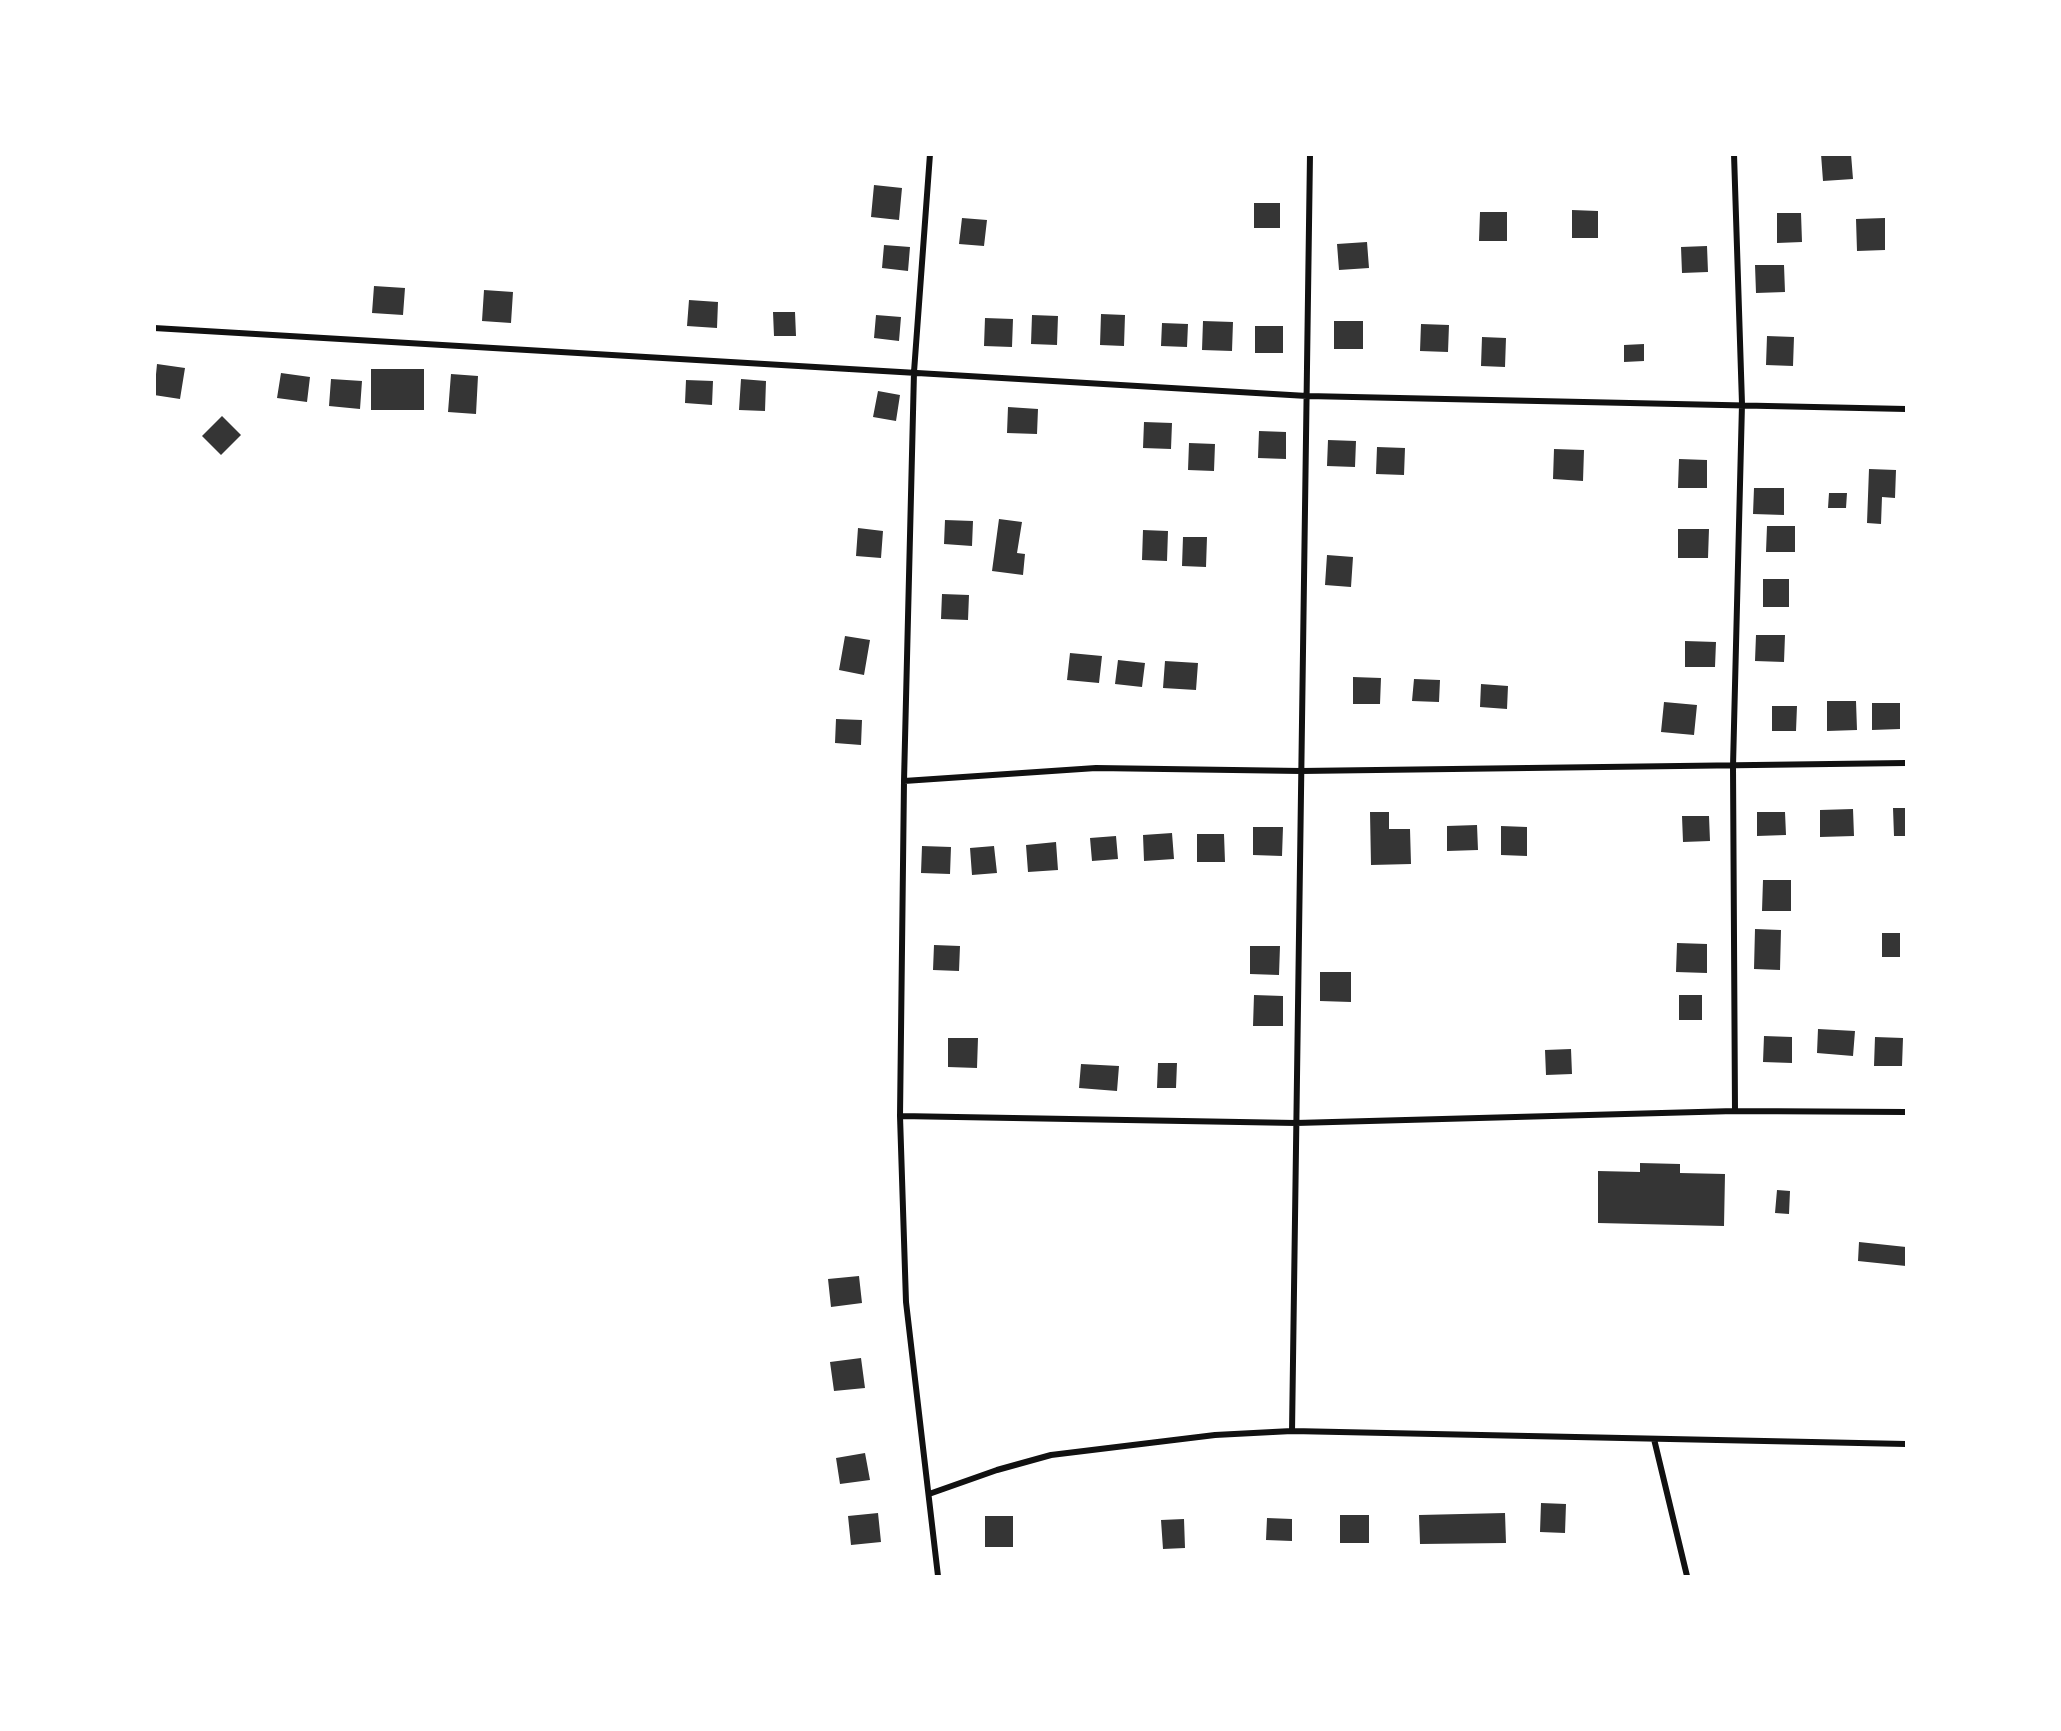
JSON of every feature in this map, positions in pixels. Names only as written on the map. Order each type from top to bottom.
[{"type":"street","points":[[930,154],[914,372],[903,781],[900,1116],[906,1302],[938,1576]]},
{"type":"street","points":[[1292,1431],[1310,154]]},
{"type":"street","points":[[1734,154],[1742,404],[1733,766],[1735,1111]]},
{"type":"street","points":[[154,328],[1307,396],[1906,409]]},
{"type":"street","points":[[903,781],[1096,768],[1301,771],[1906,763]]},
{"type":"street","points":[[900,1116],[1296,1123],[1735,1111],[1906,1112]]},
{"type":"street","points":[[929,1494],[997,1470],[1051,1455],[1215,1435],[1292,1431],[1906,1444]]},
{"type":"street","points":[[1654,1439],[1688,1576]]},
{"type":"building","points":[[1821,154],[1851,154],[1853,179],[1823,181]]},
{"type":"building","points":[[874,185],[902,188],[899,220],[871,217]]},
{"type":"building","points":[[1254,203],[1280,203],[1280,228],[1254,228]]},
{"type":"building","points":[[1572,210],[1598,211],[1598,238],[1572,238]]},
{"type":"building","points":[[1480,212],[1507,212],[1507,241],[1479,241]]},
{"type":"building","points":[[1777,213],[1801,213],[1802,242],[1777,243]]},
{"type":"building","points":[[962,218],[987,220],[984,246],[959,244]]},
{"type":"building","points":[[1885,218],[1885,250],[1857,251],[1856,219]]},
{"type":"building","points":[[1367,242],[1369,268],[1339,270],[1337,244]]},
{"type":"building","points":[[884,245],[910,247],[908,271],[882,268]]},
{"type":"building","points":[[1707,246],[1708,272],[1682,273],[1681,247]]},
{"type":"building","points":[[1755,265],[1784,265],[1785,292],[1756,293]]},
{"type":"building","points":[[374,286],[405,288],[403,315],[372,313]]},
{"type":"building","points":[[484,290],[513,292],[511,323],[482,321]]},
{"type":"building","points":[[689,300],[718,302],[717,328],[687,326]]},
{"type":"building","points":[[773,312],[795,312],[796,336],[774,336]]},
{"type":"building","points":[[1101,314],[1125,315],[1124,346],[1100,345]]},
{"type":"building","points":[[876,315],[901,317],[899,341],[874,338]]},
{"type":"building","points":[[1032,315],[1058,316],[1057,345],[1031,344]]},
{"type":"building","points":[[985,318],[1013,319],[1012,347],[984,346]]},
{"type":"building","points":[[1203,321],[1233,322],[1232,351],[1202,350]]},
{"type":"building","points":[[1334,321],[1363,321],[1363,349],[1334,349]]},
{"type":"building","points":[[1162,323],[1188,324],[1187,347],[1161,346]]},
{"type":"building","points":[[1421,324],[1449,325],[1448,352],[1420,351]]},
{"type":"building","points":[[1255,326],[1283,326],[1283,353],[1255,353]]},
{"type":"building","points":[[1767,336],[1794,337],[1793,366],[1766,365]]},
{"type":"building","points":[[1482,337],[1506,338],[1505,367],[1481,366]]},
{"type":"building","points":[[1644,344],[1644,361],[1624,362],[1624,345]]},
{"type":"building","points":[[157,364],[185,368],[180,399],[154,395]]},
{"type":"building","points":[[371,369],[424,369],[424,410],[371,410]]},
{"type":"building","points":[[281,373],[310,377],[307,402],[277,398]]},
{"type":"building","points":[[451,374],[478,376],[476,414],[448,412]]},
{"type":"building","points":[[331,379],[362,381],[360,409],[329,406]]},
{"type":"building","points":[[741,379],[766,381],[765,411],[739,410]]},
{"type":"building","points":[[686,380],[713,381],[712,405],[685,403]]},
{"type":"building","points":[[878,391],[900,395],[896,421],[873,417]]},
{"type":"building","points":[[1008,407],[1038,409],[1037,434],[1007,433]]},
{"type":"building","points":[[222,416],[241,435],[221,455],[202,436]]},
{"type":"building","points":[[1144,422],[1172,423],[1171,449],[1143,448]]},
{"type":"building","points":[[1259,431],[1286,432],[1286,459],[1258,458]]},
{"type":"building","points":[[1328,440],[1356,441],[1355,467],[1327,466]]},
{"type":"building","points":[[1189,443],[1215,444],[1214,471],[1188,470]]},
{"type":"building","points":[[1377,447],[1405,448],[1404,475],[1376,474]]},
{"type":"building","points":[[1554,449],[1584,450],[1583,481],[1553,479]]},
{"type":"building","points":[[1679,459],[1707,460],[1707,488],[1678,488]]},
{"type":"building","points":[[1869,469],[1896,470],[1895,498],[1882,497],[1881,524],[1867,523]]},
{"type":"building","points":[[1754,488],[1784,488],[1784,515],[1753,514]]},
{"type":"building","points":[[1829,493],[1847,493],[1846,508],[1828,508]]},
{"type":"building","points":[[999,519],[1022,522],[1017,553],[1025,554],[1023,575],[992,571]]},
{"type":"building","points":[[945,520],[973,521],[972,546],[944,544]]},
{"type":"building","points":[[1767,526],[1795,526],[1795,552],[1766,552]]},
{"type":"building","points":[[858,528],[883,531],[881,558],[856,556]]},
{"type":"building","points":[[1678,529],[1709,529],[1708,558],[1678,558]]},
{"type":"building","points":[[1143,530],[1168,531],[1167,561],[1142,560]]},
{"type":"building","points":[[1183,537],[1207,537],[1206,567],[1182,566]]},
{"type":"building","points":[[1327,555],[1353,557],[1351,587],[1325,585]]},
{"type":"building","points":[[1763,579],[1789,579],[1789,607],[1763,607]]},
{"type":"building","points":[[942,594],[969,595],[968,620],[941,619]]},
{"type":"building","points":[[1756,635],[1785,635],[1784,662],[1755,661]]},
{"type":"building","points":[[845,636],[870,640],[864,675],[839,670]]},
{"type":"building","points":[[1685,641],[1716,642],[1715,667],[1685,667]]},
{"type":"building","points":[[1070,653],[1102,656],[1099,683],[1067,680]]},
{"type":"building","points":[[1118,660],[1145,663],[1142,687],[1115,684]]},
{"type":"building","points":[[1165,661],[1198,663],[1196,690],[1163,688]]},
{"type":"building","points":[[1353,677],[1381,678],[1380,704],[1353,704]]},
{"type":"building","points":[[1414,679],[1440,680],[1439,702],[1412,701]]},
{"type":"building","points":[[1481,684],[1508,686],[1507,709],[1480,707]]},
{"type":"building","points":[[1827,701],[1856,701],[1857,730],[1827,731]]},
{"type":"building","points":[[1664,702],[1697,705],[1694,735],[1661,732]]},
{"type":"building","points":[[1872,703],[1900,703],[1900,729],[1872,730]]},
{"type":"building","points":[[1772,706],[1797,706],[1796,731],[1772,731]]},
{"type":"building","points":[[836,719],[862,720],[861,745],[835,743]]},
{"type":"building","points":[[1893,808],[1906,808],[1906,836],[1894,836]]},
{"type":"building","points":[[1853,809],[1854,836],[1820,837],[1820,810]]},
{"type":"building","points":[[1370,812],[1389,812],[1389,829],[1410,829],[1411,864],[1371,865]]},
{"type":"building","points":[[1757,812],[1785,812],[1786,835],[1757,836]]},
{"type":"building","points":[[1682,816],[1709,816],[1710,841],[1683,842]]},
{"type":"building","points":[[1477,825],[1478,850],[1447,851],[1447,826]]},
{"type":"building","points":[[1501,826],[1527,827],[1527,856],[1501,855]]},
{"type":"building","points":[[1253,827],[1283,827],[1282,856],[1253,855]]},
{"type":"building","points":[[1172,833],[1174,859],[1144,861],[1143,835]]},
{"type":"building","points":[[1197,834],[1224,834],[1225,862],[1197,862]]},
{"type":"building","points":[[1116,836],[1118,859],[1092,861],[1090,838]]},
{"type":"building","points":[[1056,842],[1058,870],[1028,872],[1026,845]]},
{"type":"building","points":[[922,846],[951,847],[950,874],[921,873]]},
{"type":"building","points":[[994,846],[997,873],[972,875],[970,848]]},
{"type":"building","points":[[1763,880],[1791,880],[1791,911],[1762,911]]},
{"type":"building","points":[[1755,929],[1781,930],[1780,970],[1754,969]]},
{"type":"building","points":[[1882,933],[1900,933],[1900,957],[1882,957]]},
{"type":"building","points":[[1677,943],[1707,944],[1707,973],[1676,972]]},
{"type":"building","points":[[934,945],[960,946],[959,971],[933,970]]},
{"type":"building","points":[[1250,946],[1280,946],[1279,975],[1250,974]]},
{"type":"building","points":[[1320,972],[1351,972],[1351,1002],[1320,1001]]},
{"type":"building","points":[[1254,995],[1283,996],[1283,1026],[1253,1026]]},
{"type":"building","points":[[1679,995],[1702,995],[1702,1020],[1679,1020]]},
{"type":"building","points":[[1818,1029],[1855,1031],[1853,1056],[1817,1053]]},
{"type":"building","points":[[1764,1036],[1792,1037],[1792,1063],[1763,1062]]},
{"type":"building","points":[[1875,1037],[1903,1038],[1902,1066],[1874,1066]]},
{"type":"building","points":[[948,1038],[978,1038],[977,1068],[948,1067]]},
{"type":"building","points":[[1571,1049],[1572,1074],[1546,1075],[1545,1050]]},
{"type":"building","points":[[1158,1063],[1177,1063],[1176,1088],[1157,1088]]},
{"type":"building","points":[[1081,1064],[1119,1066],[1117,1091],[1079,1088]]},
{"type":"building","points":[[1640,1163],[1680,1164],[1680,1173],[1725,1174],[1724,1226],[1598,1223],[1598,1171],[1640,1172]]},
{"type":"building","points":[[1777,1190],[1790,1191],[1789,1214],[1775,1213]]},
{"type":"building","points":[[1859,1242],[1906,1247],[1906,1266],[1858,1261]]},
{"type":"building","points":[[859,1276],[862,1303],[831,1307],[828,1279]]},
{"type":"building","points":[[861,1358],[865,1388],[834,1391],[830,1362]]},
{"type":"building","points":[[865,1453],[870,1480],[840,1484],[836,1458]]},
{"type":"building","points":[[1541,1503],[1566,1504],[1565,1533],[1540,1532]]},
{"type":"building","points":[[878,1513],[881,1542],[851,1545],[848,1516]]},
{"type":"building","points":[[1505,1513],[1506,1543],[1420,1544],[1419,1515]]},
{"type":"building","points":[[1340,1515],[1369,1515],[1369,1543],[1340,1543]]},
{"type":"building","points":[[985,1516],[1013,1516],[1013,1547],[985,1547]]},
{"type":"building","points":[[1267,1518],[1292,1519],[1292,1541],[1266,1540]]},
{"type":"building","points":[[1184,1519],[1185,1548],[1163,1549],[1161,1520]]}]
